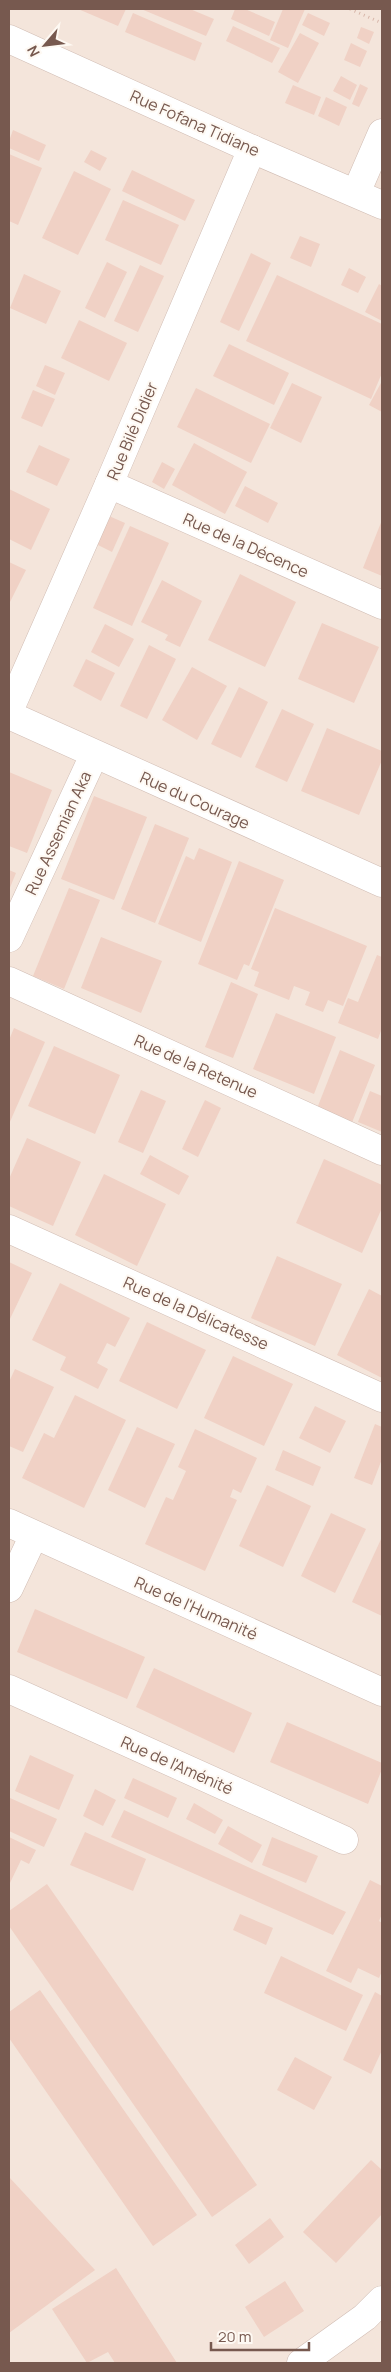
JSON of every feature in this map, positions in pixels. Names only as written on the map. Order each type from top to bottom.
[{"type":"street","name":"Rue Fofana Tidiane","points":[[9,39],[252,149],[382,205]]},
{"type":"street","points":[[356,193],[382,134]]},
{"type":"street","name":"Rue Bilé Didier","points":[[9,711],[109,484],[252,149]]},
{"type":"street","name":"Rue de la Décence","points":[[109,484],[382,605]]},
{"type":"street","name":"Rue du Courage","points":[[9,715],[94,755],[382,883]]},
{"type":"street","name":"Rue Assemian Aka","points":[[9,938],[94,755]]},
{"type":"street","name":"Rue de la Retenue","points":[[9,981],[382,1151]]},
{"type":"street","name":"Rue de la Délicatesse","points":[[9,1229],[382,1398]]},
{"type":"street","name":"Rue de l'Humanité","points":[[9,1523],[382,1692]]},
{"type":"street","points":[[9,1588],[34,1534]]},
{"type":"street","name":"Rue de l'Aménité","points":[[9,1689],[344,1840]]},
{"type":"street","points":[[301,2363],[365,2317],[382,2300]]},
{"type":"path","points":[[350,9],[382,22]]},
{"type":"shaded area","points":[[9,9],[382,9],[382,2363],[9,2363]]},
{"type":"building","points":[[78,9],[126,9],[118,26]]},
{"type":"building","points":[[141,9],[190,9],[214,19],[206,36]]},
{"type":"building","points":[[235,9],[245,9],[275,22],[269,36],[231,19]]},
{"type":"building","points":[[283,9],[305,9],[288,48],[270,40]]},
{"type":"building","points":[[133,13],[202,43],[195,61],[125,32]]},
{"type":"building","points":[[308,13],[330,23],[324,36],[302,25]]},
{"type":"building","points":[[233,26],[280,48],[272,63],[226,41]]},
{"type":"building","points":[[361,27],[374,32],[369,44],[357,38]]},
{"type":"building","points":[[300,33],[319,43],[298,83],[278,72]]},
{"type":"building","points":[[351,43],[367,51],[360,67],[344,60]]},
{"type":"building","points":[[341,76],[357,85],[350,100],[333,91]]},
{"type":"building","points":[[360,84],[368,88],[359,107],[352,104]]},
{"type":"building","points":[[293,85],[321,97],[314,115],[285,103]]},
{"type":"building","points":[[326,97],[347,107],[339,126],[318,116]]},
{"type":"building","points":[[13,130],[46,145],[39,161],[9,148],[9,141]]},
{"type":"building","points":[[91,150],[107,158],[100,171],[84,162]]},
{"type":"building","points":[[9,154],[42,168],[18,225],[9,221]]},
{"type":"building","points":[[132,170],[195,200],[185,221],[122,191]]},
{"type":"building","points":[[74,171],[111,189],[78,255],[42,238]]},
{"type":"building","points":[[123,200],[179,225],[161,265],[105,240]]},
{"type":"building","points":[[300,236],[320,244],[311,267],[290,258]]},
{"type":"building","points":[[251,253],[271,263],[239,331],[220,322]]},
{"type":"building","points":[[107,262],[127,272],[105,318],[85,308]]},
{"type":"building","points":[[140,265],[164,276],[138,332],[114,321]]},
{"type":"building","points":[[349,268],[366,277],[358,293],[341,285]]},
{"type":"building","points":[[24,274],[61,291],[46,324],[10,308]]},
{"type":"building","points":[[277,275],[382,324],[382,373],[371,399],[246,341]]},
{"type":"building","points":[[379,284],[382,286],[382,321],[365,312]]},
{"type":"building","points":[[79,320],[127,343],[109,381],[61,358]]},
{"type":"building","points":[[229,344],[289,373],[274,405],[213,376]]},
{"type":"building","points":[[45,365],[65,373],[55,395],[36,386]]},
{"type":"building","points":[[382,381],[382,412],[369,405]]},
{"type":"building","points":[[292,383],[322,397],[301,443],[270,428]]},
{"type":"building","points":[[196,388],[270,424],[251,463],[177,427]]},
{"type":"building","points":[[33,390],[55,399],[42,427],[21,418]]},
{"type":"building","points":[[194,443],[247,472],[225,514],[172,485]]},
{"type":"building","points":[[39,445],[70,459],[57,486],[26,472]]},
{"type":"building","points":[[162,462],[175,469],[164,489],[152,482]]},
{"type":"building","points":[[245,486],[278,503],[268,523],[235,506]]},
{"type":"building","points":[[9,489],[50,509],[31,550],[9,539]]},
{"type":"building","points":[[109,516],[125,523],[112,552],[96,544]]},
{"type":"building","points":[[382,520],[382,576],[363,568]]},
{"type":"building","points":[[130,526],[169,543],[132,626],[93,608]]},
{"type":"building","points":[[9,562],[26,570],[9,604]]},
{"type":"building","points":[[240,574],[296,602],[265,667],[208,640]]},
{"type":"building","points":[[162,580],[202,601],[180,647],[165,640],[168,635],[141,622]]},
{"type":"building","points":[[322,623],[379,647],[354,703],[298,679]]},
{"type":"building","points":[[105,624],[134,639],[119,667],[91,652]]},
{"type":"building","points":[[149,645],[176,659],[147,719],[120,706]]},
{"type":"building","points":[[86,659],[115,673],[101,701],[73,686]]},
{"type":"building","points":[[192,667],[227,686],[197,740],[162,720]]},
{"type":"building","points":[[239,687],[268,702],[241,758],[211,744]]},
{"type":"building","points":[[282,709],[314,724],[287,782],[255,767]]},
{"type":"building","points":[[327,728],[382,751],[382,760],[359,815],[301,791]]},
{"type":"building","points":[[9,772],[52,790],[27,853],[9,846]]},
{"type":"building","points":[[94,796],[147,817],[114,900],[61,879]]},
{"type":"building","points":[[155,824],[189,838],[155,923],[121,909]]},
{"type":"building","points":[[199,848],[232,862],[201,942],[158,924],[186,856],[194,860]]},
{"type":"building","points":[[239,861],[284,880],[249,966],[244,964],[237,980],[198,964]]},
{"type":"building","points":[[9,870],[16,873],[9,890]]},
{"type":"building","points":[[69,888],[100,900],[64,989],[33,976]]},
{"type":"building","points":[[275,908],[367,946],[343,1006],[328,1000],[323,1012],[305,1005],[310,992],[294,986],[289,1000],[254,986],[259,972],[251,969]]},
{"type":"building","points":[[101,937],[162,961],[141,1013],[81,988]]},
{"type":"building","points":[[377,955],[382,957],[382,1028],[378,1039],[338,1023],[348,998],[358,1002]]},
{"type":"building","points":[[231,982],[258,994],[233,1058],[205,1047]]},
{"type":"building","points":[[276,1013],[336,1037],[314,1094],[253,1069]]},
{"type":"building","points":[[14,1028],[45,1042],[9,1124],[9,1040]]},
{"type":"building","points":[[54,1046],[120,1075],[95,1134],[28,1106]]},
{"type":"building","points":[[340,1050],[375,1065],[351,1125],[316,1111]]},
{"type":"building","points":[[141,1090],[166,1101],[143,1153],[118,1142]]},
{"type":"building","points":[[370,1091],[382,1096],[382,1132],[358,1122]]},
{"type":"building","points":[[205,1100],[221,1108],[198,1157],[182,1149]]},
{"type":"building","points":[[27,1138],[81,1162],[53,1226],[9,1206],[9,1179]]},
{"type":"building","points":[[150,1155],[189,1176],[179,1195],[140,1174]]},
{"type":"building","points":[[324,1159],[382,1185],[382,1208],[362,1253],[296,1223]]},
{"type":"building","points":[[104,1174],[166,1204],[137,1266],[75,1235]]},
{"type":"building","points":[[277,1256],[342,1284],[315,1346],[251,1318]]},
{"type":"building","points":[[9,1262],[32,1273],[9,1321]]},
{"type":"building","points":[[60,1283],[130,1318],[115,1347],[107,1343],[97,1363],[108,1369],[98,1389],[60,1370],[66,1357],[32,1340]]},
{"type":"building","points":[[369,1289],[382,1296],[382,1378],[337,1355]]},
{"type":"building","points":[[147,1322],[206,1350],[177,1409],[119,1381]]},
{"type":"building","points":[[233,1356],[293,1384],[264,1446],[204,1418]]},
{"type":"building","points":[[15,1369],[54,1387],[23,1452],[9,1446],[9,1382]]},
{"type":"building","points":[[75,1395],[126,1420],[84,1508],[22,1478],[44,1433],[54,1438]]},
{"type":"building","points":[[315,1406],[346,1421],[330,1453],[299,1438]]},
{"type":"building","points":[[375,1424],[382,1427],[382,1459],[372,1485],[354,1478]]},
{"type":"building","points":[[137,1427],[175,1444],[145,1508],[108,1490]]},
{"type":"building","points":[[195,1429],[257,1458],[241,1493],[233,1489],[230,1497],[237,1500],[205,1571],[145,1544],[166,1497],[173,1500],[186,1471],[178,1467]]},
{"type":"building","points":[[283,1450],[321,1467],[313,1486],[275,1470]]},
{"type":"building","points":[[267,1485],[311,1506],[283,1567],[239,1546]]},
{"type":"building","points":[[331,1513],[366,1529],[335,1593],[301,1576]]},
{"type":"building","points":[[382,1537],[382,1616],[352,1602]]},
{"type":"building","points":[[35,1609],[145,1657],[127,1699],[17,1652]]},
{"type":"building","points":[[154,1668],[252,1713],[234,1753],[136,1707]]},
{"type":"building","points":[[287,1722],[382,1763],[382,1769],[368,1804],[270,1762]]},
{"type":"building","points":[[30,1755],[74,1775],[59,1810],[15,1791]]},
{"type":"building","points":[[133,1778],[177,1798],[168,1818],[124,1798]]},
{"type":"building","points":[[95,1789],[116,1800],[103,1826],[83,1816]]},
{"type":"building","points":[[10,1798],[57,1819],[44,1847],[9,1831]]},
{"type":"building","points":[[194,1803],[223,1820],[215,1834],[186,1819]]},
{"type":"building","points":[[124,1810],[346,1912],[333,1935],[111,1837]]},
{"type":"building","points":[[228,1826],[262,1845],[252,1863],[218,1844]]},
{"type":"building","points":[[85,1832],[146,1859],[133,1891],[70,1865]]},
{"type":"building","points":[[9,1837],[36,1850],[29,1864],[21,1860],[9,1885]]},
{"type":"building","points":[[272,1837],[318,1856],[306,1883],[262,1865]]},
{"type":"building","points":[[370,1880],[382,1886],[382,1914],[379,1921],[382,1923],[382,1971],[379,1978],[358,1968],[351,1983],[326,1971]]},
{"type":"building","points":[[47,1884],[257,2185],[212,2217],[9,1926],[9,1911]]},
{"type":"building","points":[[240,1914],[273,1928],[266,1945],[233,1930]]},
{"type":"building","points":[[281,1956],[363,1995],[346,2031],[264,1993]]},
{"type":"building","points":[[40,1990],[197,2215],[153,2246],[9,2038],[9,2012]]},
{"type":"building","points":[[375,1992],[382,1996],[382,2050],[371,2074],[343,2060]]},
{"type":"building","points":[[295,2057],[332,2077],[314,2110],[277,2090]]},
{"type":"building","points":[[371,2160],[382,2170],[382,2214],[336,2263],[303,2232]]},
{"type":"building","points":[[9,2177],[95,2270],[9,2333]]},
{"type":"building","points":[[270,2218],[284,2237],[249,2264],[235,2245]]},
{"type":"building","points":[[116,2268],[177,2363],[115,2363],[108,2352],[87,2363],[52,2309]]},
{"type":"building","points":[[285,2281],[304,2311],[264,2337],[245,2307]]}]
